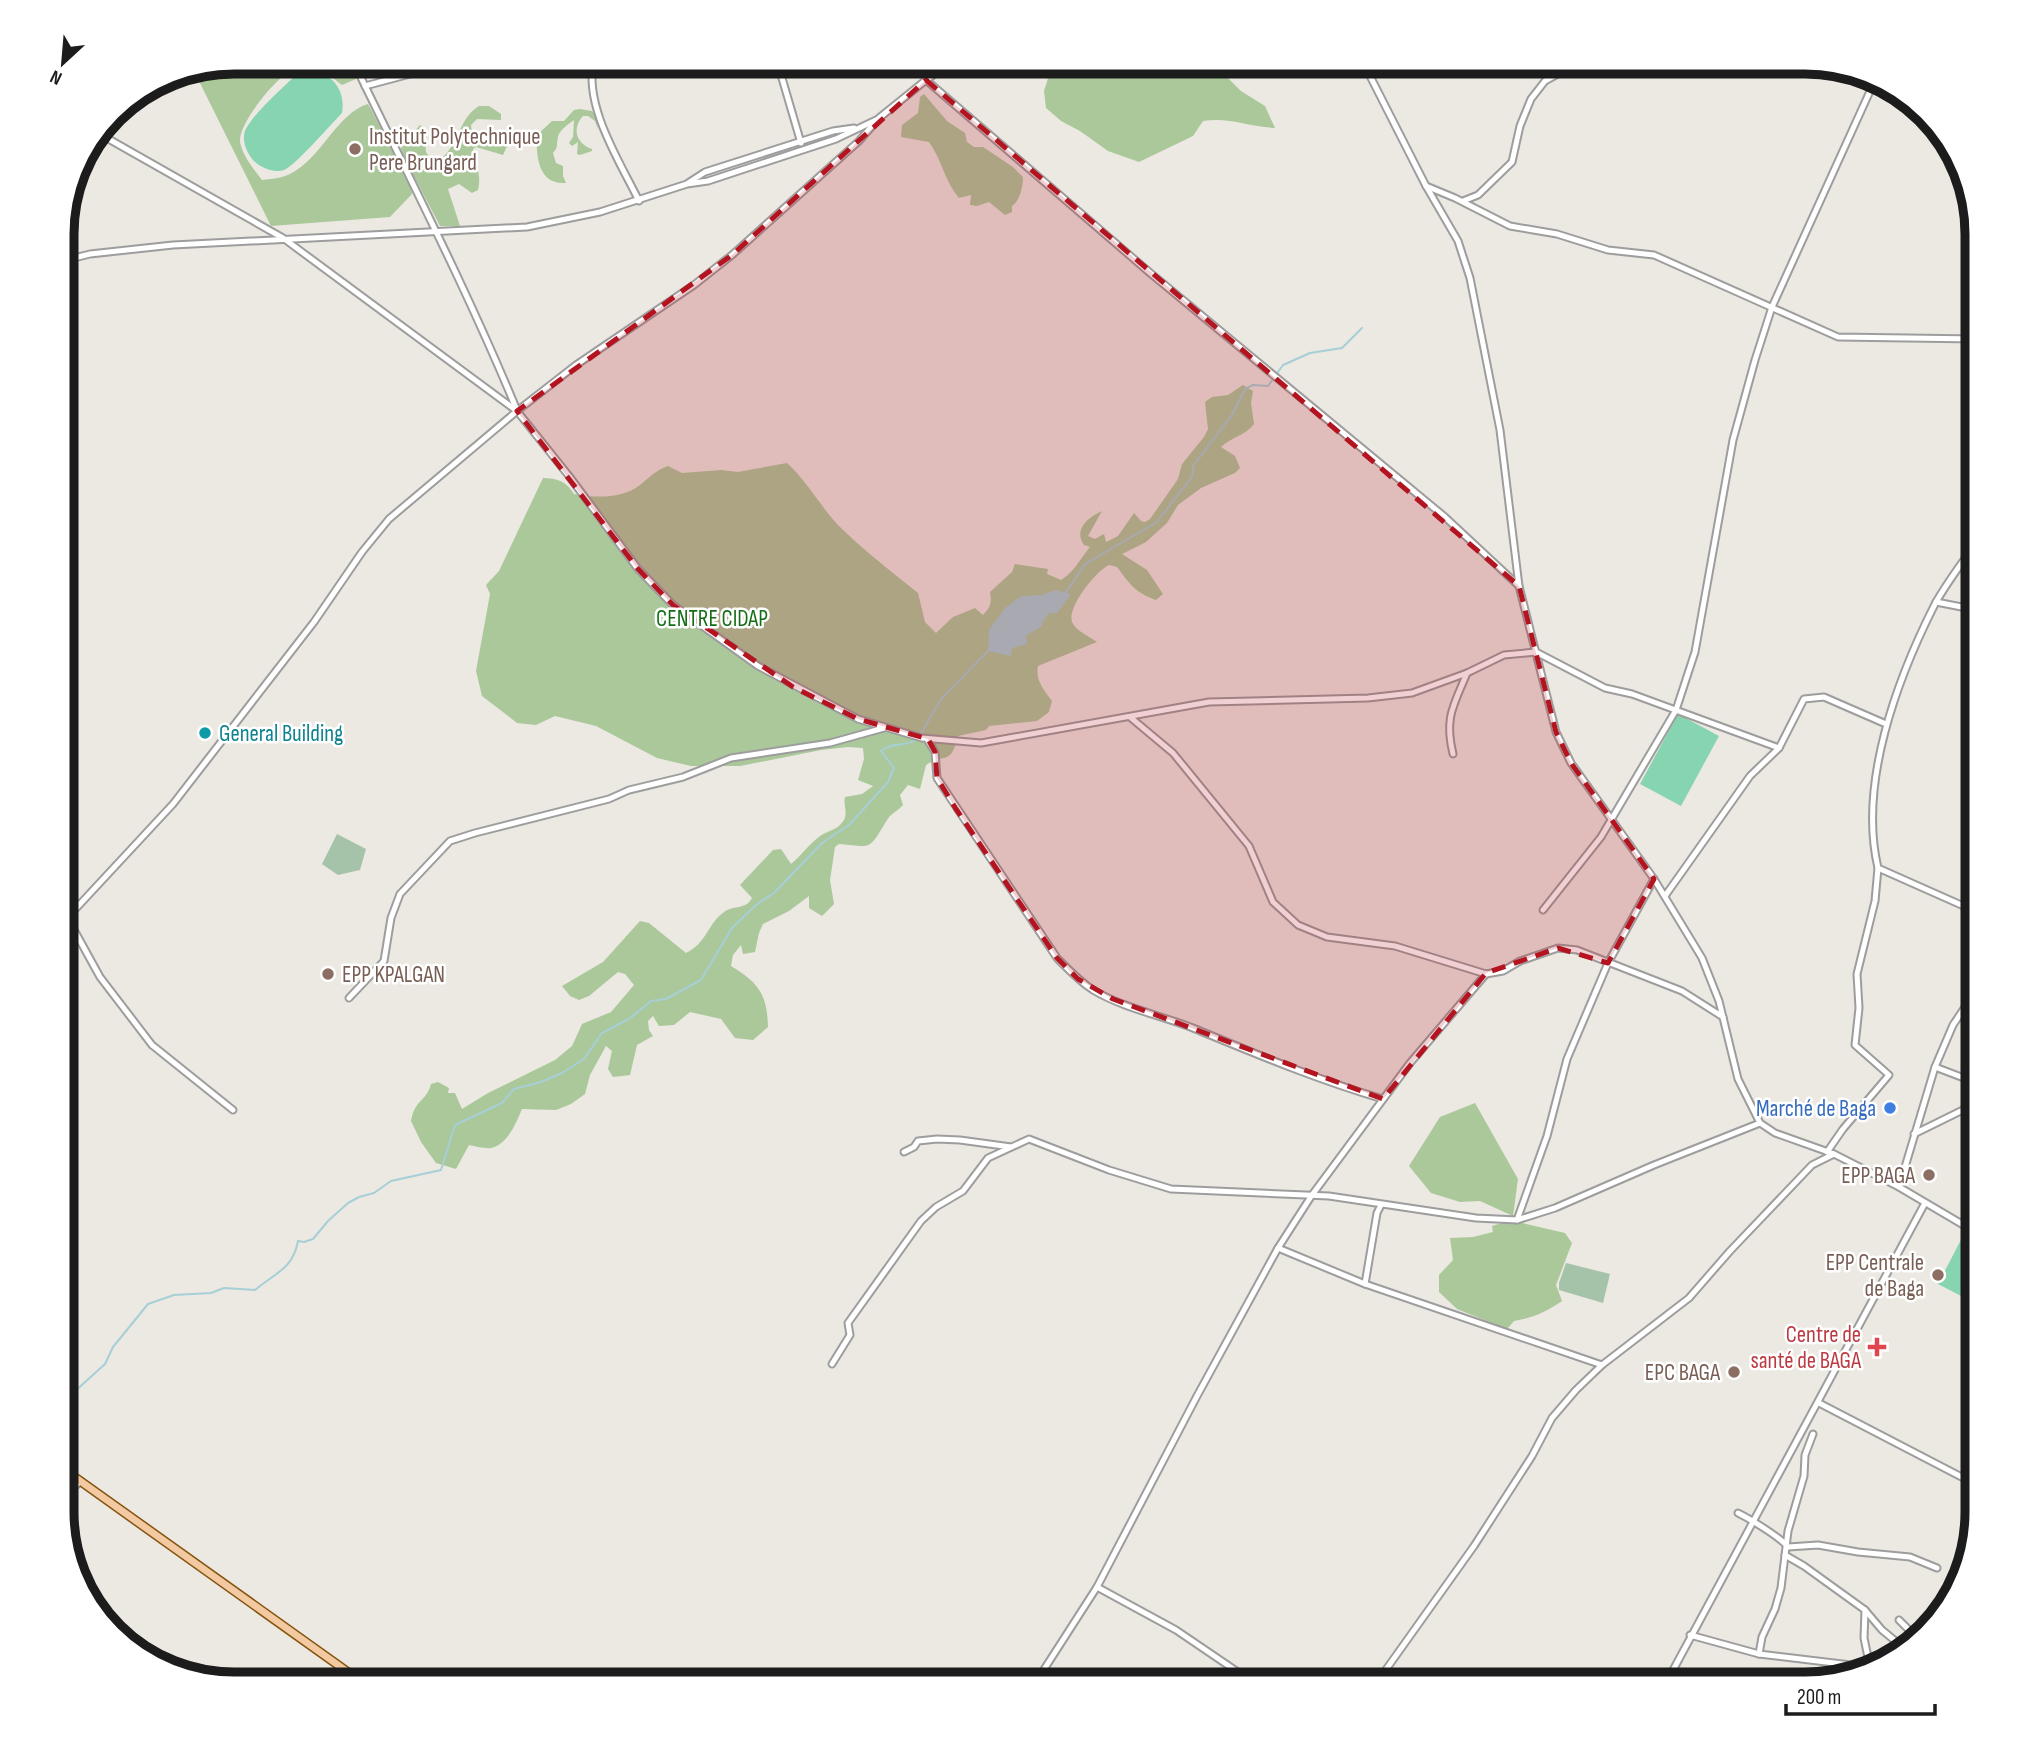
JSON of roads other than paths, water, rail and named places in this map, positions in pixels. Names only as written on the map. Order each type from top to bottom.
[{"type":"main road","points":[[74,1477],[348,1672]]},
{"type":"street","points":[[359,74],[437,230],[517,411]]},
{"type":"street","points":[[365,86],[406,74]]},
{"type":"street","points":[[591,74],[603,129],[639,201]]},
{"type":"street","points":[[782,74],[803,149]]},
{"type":"street","points":[[74,911],[173,804],[314,622],[362,552],[389,519],[576,365],[732,256],[859,141],[879,118],[935,74]]},
{"type":"street","points":[[1369,74],[1426,186],[1458,241],[1470,278],[1500,429],[1520,586],[1556,732],[1571,763],[1654,879],[1710,975],[1738,1079],[1760,1123],[1775,1133],[1830,1153],[1899,1187],[1965,1226]]},
{"type":"street","points":[[1463,201],[1478,195],[1512,162],[1520,125],[1531,99],[1545,81],[1558,74]]},
{"type":"street","points":[[926,80],[1270,373],[1445,517],[1520,586]]},
{"type":"street","points":[[1543,910],[1612,820],[1676,710],[1695,652],[1733,440],[1772,307],[1871,88]]},
{"type":"street","points":[[74,258],[173,245],[527,227],[600,212],[687,184],[719,178],[836,139],[879,118]]},
{"type":"street","points":[[687,184],[705,172],[717,168],[833,131],[857,128]]},
{"type":"street","points":[[106,137],[283,239],[517,411],[638,569],[673,605],[758,666],[793,687],[858,719],[925,738],[981,743],[1209,702],[1368,698],[1412,693],[1467,673],[1504,655],[1535,652],[1605,688],[1632,694],[1779,748]]},
{"type":"street","points":[[752,157],[755,165]]},
{"type":"street","points":[[717,168],[719,178]]},
{"type":"street","points":[[1426,186],[1463,201],[1501,222],[1524,230],[1557,234],[1608,250],[1654,255],[1838,337],[1965,339]]},
{"type":"street","points":[[1383,1672],[1474,1546],[1532,1456],[1552,1418],[1602,1365],[1689,1298],[1812,1165],[1830,1153],[1843,1129],[1889,1075],[1855,1045],[1859,1008],[1857,974],[1875,901],[1878,868],[1871,833],[1886,724],[1936,602],[1965,559]]},
{"type":"street","points":[[1936,602],[1965,608]]},
{"type":"street","points":[[1453,754],[1448,733],[1450,714],[1467,673]]},
{"type":"street","points":[[1665,896],[1743,786],[1779,748],[1804,699],[1824,697],[1886,724]]},
{"type":"street","points":[[1130,717],[1173,753],[1250,846],[1273,902],[1297,925],[1327,937],[1395,946],[1486,974],[1503,971],[1520,961],[1558,948],[1577,950],[1682,991],[1723,1017]]},
{"type":"street","points":[[349,998],[384,961],[391,918],[400,894],[450,841],[475,832],[609,799],[629,790],[683,777],[731,758],[830,743],[884,728]]},
{"type":"street","points":[[925,738],[935,752],[937,778],[956,808],[1057,958],[1078,979],[1093,990],[1113,999],[1304,1074],[1383,1099]]},
{"type":"street","points":[[1878,868],[1965,907]]},
{"type":"street","points":[[1517,1220],[1547,1136],[1567,1059],[1608,963],[1654,879]]},
{"type":"street","points":[[74,928],[100,977],[152,1045],[233,1110]]},
{"type":"street","points":[[1042,1672],[1097,1587],[1278,1248],[1312,1195],[1410,1063],[1486,974]]},
{"type":"street","points":[[1899,1187],[1935,1067],[1953,1025],[1965,1007]]},
{"type":"street","points":[[1935,1067],[1965,1078]]},
{"type":"street","points":[[1914,1134],[1965,1109]]},
{"type":"street","points":[[832,1364],[850,1335],[848,1323],[920,1221],[936,1206],[963,1191],[989,1158],[1029,1139],[1110,1170],[1171,1189],[1312,1195],[1476,1218],[1517,1220],[1555,1208],[1760,1123]]},
{"type":"street","points":[[904,1152],[914,1147],[918,1141],[937,1139],[1011,1147]]},
{"type":"street","points":[[1672,1672],[1925,1203]]},
{"type":"street","points":[[1365,1284],[1377,1213],[1381,1205]]},
{"type":"street","points":[[1278,1248],[1365,1284],[1602,1365]]},
{"type":"street","points":[[1819,1403],[1965,1479]]},
{"type":"street","points":[[1759,1654],[1762,1637],[1781,1588],[1791,1516],[1804,1476],[1805,1455],[1812,1434]]},
{"type":"street","points":[[74,1487],[80,1481]]},
{"type":"street","points":[[1738,1513],[1783,1540],[1788,1547],[1818,1545],[1910,1557],[1937,1568]]},
{"type":"street","points":[[1786,1555],[1850,1597],[1897,1642]]},
{"type":"street","points":[[1097,1587],[1176,1630],[1238,1672]]},
{"type":"street","points":[[1865,1610],[1864,1638],[1870,1658]]},
{"type":"street","points":[[1899,1620],[1910,1632]]},
{"type":"street","points":[[1690,1635],[1759,1654],[1853,1665]]},
{"type":"water","points":[[1056,590],[1071,594],[1057,613],[1050,613],[1042,626],[1026,636],[1027,644],[1012,648],[1011,656],[988,651],[989,630],[1005,608],[1021,596],[1041,595]]},
{"type":"waterway","points":[[1066,592],[1090,561],[1157,522],[1192,477],[1193,466],[1232,415],[1245,389],[1253,385],[1268,386],[1283,365],[1310,353],[1342,348],[1362,328]]},
{"type":"waterway","points":[[920,735],[941,699],[988,651]]},
{"type":"waterway","points":[[74,1392],[105,1364],[113,1347],[148,1304],[174,1295],[211,1293],[224,1288],[255,1290],[287,1264],[298,1241],[313,1239],[348,1203],[374,1193],[391,1181],[441,1170],[455,1125],[502,1103],[514,1089],[562,1073],[584,1059],[602,1033],[629,1019],[651,1001],[666,999],[701,980],[732,928],[756,905],[774,893],[822,843],[849,825],[888,782],[894,768],[881,751],[889,746],[916,740]]},
{"type":"place","name":"Institut Polytechnique Pere Brungard","points":[[355,149]]},
{"type":"place","name":"General Building","points":[[205,733]]},
{"type":"place","name":"EPP KPALGAN","points":[[328,974]]},
{"type":"place","name":"Marché de Baga","points":[[1890,1108]]},
{"type":"place","name":"EPP BAGA","points":[[1929,1175]]},
{"type":"place","name":"EPP Centrale de Baga","points":[[1938,1275]]},
{"type":"place","name":"Centre de santé de BAGA","points":[[1877,1347]]},
{"type":"place","name":"EPC BAGA","points":[[1734,1372]]},
{"type":"park label","name":"CENTRE CIDAP","points":[[712,618]]}]
